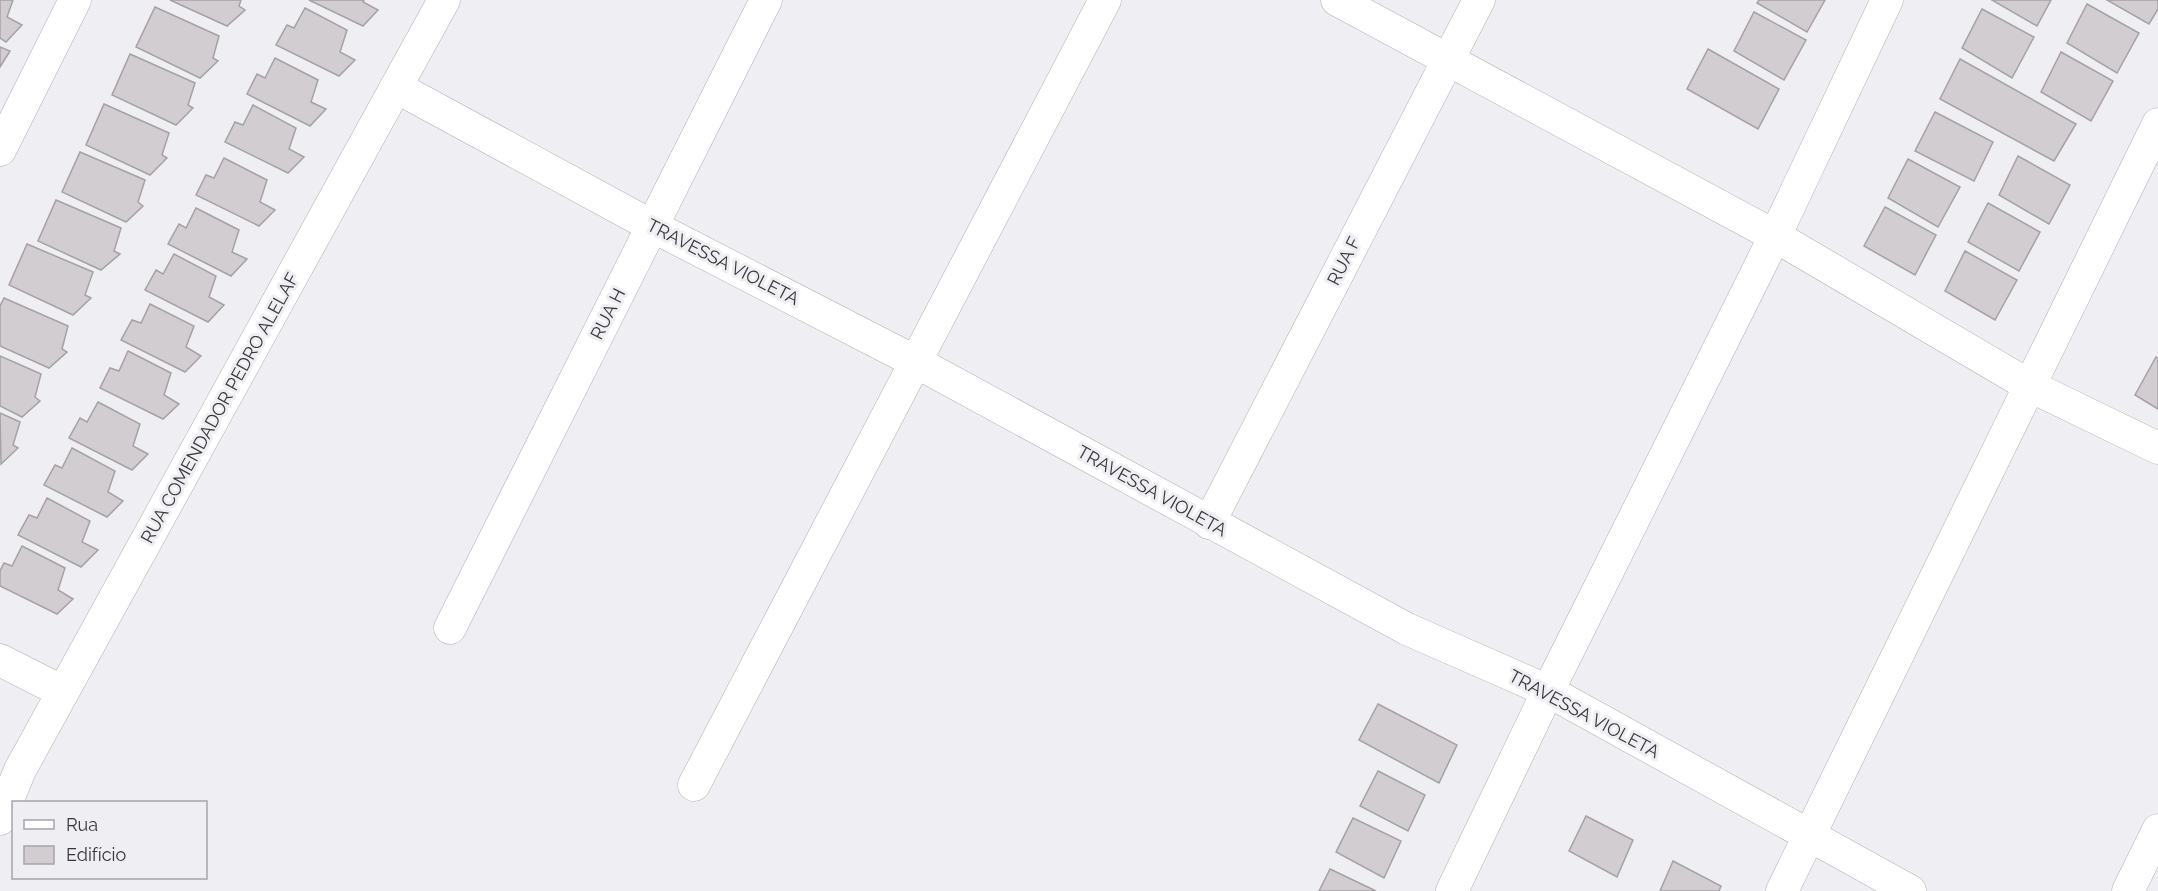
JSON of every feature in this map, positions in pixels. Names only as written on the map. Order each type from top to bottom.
[{"type":"street","points":[[0,150],[75,0]]},
{"type":"street","name":"RUA COMENDADOR PEDRO ALELAF","points":[[0,819],[20,770],[444,0]]},
{"type":"street","name":"RUA H","points":[[450,628],[766,0]]},
{"type":"street","points":[[694,785],[1105,0]]},
{"type":"street","points":[[1337,0],[1775,236],[2030,386],[2158,448]]},
{"type":"street","name":"RUA F","points":[[1209,523],[1479,0]]},
{"type":"street","points":[[1452,891],[1548,691],[1775,236],[1887,0]]},
{"type":"street","name":"TRAVESSA VIOLETA","points":[[396,87],[652,226],[916,362],[1407,629],[1548,691],[1910,891]]},
{"type":"street","points":[[1782,891],[2158,124]]},
{"type":"street","points":[[0,660],[63,692]]},
{"type":"street","points":[[2128,891],[2158,830]]},
{"type":"building","points":[[0,0],[13,0],[7,17],[22,25],[6,42],[0,38]]},
{"type":"building","points":[[170,0],[241,0],[239,6],[245,10],[227,26]]},
{"type":"building","points":[[309,0],[364,0],[363,2],[378,10],[363,26]]},
{"type":"building","points":[[1759,0],[1825,0],[1807,32],[1757,3]]},
{"type":"building","points":[[1992,0],[2051,0],[2037,26]]},
{"type":"building","points":[[2107,0],[2158,0],[2158,9],[2149,24]]},
{"type":"building","points":[[2087,4],[2139,33],[2117,73],[2067,43]]},
{"type":"building","points":[[155,7],[219,36],[213,58],[218,61],[200,78],[136,47]]},
{"type":"building","points":[[305,8],[347,30],[340,52],[355,60],[339,76],[276,45],[287,25],[294,28]]},
{"type":"building","points":[[1982,9],[2034,37],[2012,78],[1962,48]]},
{"type":"building","points":[[1754,12],[1806,40],[1784,80],[1734,51]]},
{"type":"building","points":[[0,47],[10,51],[0,67]]},
{"type":"building","points":[[1708,49],[1779,89],[1758,129],[1687,89]]},
{"type":"building","points":[[2061,52],[2113,81],[2091,121],[2041,92]]},
{"type":"building","points":[[130,54],[195,83],[188,105],[193,108],[176,125],[112,95]]},
{"type":"building","points":[[275,58],[318,80],[311,102],[326,109],[310,126],[247,94],[257,74],[265,78]]},
{"type":"building","points":[[1960,59],[2076,124],[2054,161],[1940,99]]},
{"type":"building","points":[[104,104],[169,133],[162,155],[167,158],[150,175],[86,145]]},
{"type":"building","points":[[253,105],[296,128],[289,149],[304,157],[288,173],[225,142],[235,122],[243,125]]},
{"type":"building","points":[[1935,112],[1993,142],[1974,181],[1915,151]]},
{"type":"building","points":[[80,152],[145,180],[138,202],[143,206],[126,222],[62,192]]},
{"type":"building","points":[[2018,156],[2070,185],[2049,224],[1999,195]]},
{"type":"building","points":[[224,158],[267,180],[260,202],[275,210],[259,226],[196,195],[206,175],[214,178]]},
{"type":"building","points":[[1908,159],[1960,187],[1938,227],[1888,198]]},
{"type":"building","points":[[56,200],[121,228],[114,251],[120,254],[101,270],[38,241]]},
{"type":"building","points":[[1988,203],[2040,232],[2019,271],[1968,242]]},
{"type":"building","points":[[1885,207],[1936,235],[1915,275],[1864,246]]},
{"type":"building","points":[[196,208],[239,230],[232,252],[247,259],[231,276],[168,244],[179,224],[186,228]]},
{"type":"building","points":[[27,244],[93,272],[85,295],[91,298],[73,315],[9,285]]},
{"type":"building","points":[[1965,251],[2017,280],[1995,320],[1945,291]]},
{"type":"building","points":[[174,254],[216,276],[209,297],[224,305],[208,322],[145,290],[156,270],[163,274]]},
{"type":"building","points":[[4,298],[68,326],[62,349],[67,352],[49,368],[0,346],[0,306]]},
{"type":"building","points":[[150,304],[194,326],[186,347],[201,356],[185,372],[121,340],[132,320],[141,323]]},
{"type":"building","points":[[128,351],[171,373],[164,395],[179,404],[163,419],[100,388],[110,368],[119,371]]},
{"type":"building","points":[[0,356],[41,374],[35,397],[40,401],[22,417],[0,406]]},
{"type":"building","points":[[2156,357],[2158,358],[2158,409],[2135,395]]},
{"type":"building","points":[[98,402],[140,424],[133,446],[148,454],[132,470],[69,438],[80,418],[87,422]]},
{"type":"building","points":[[0,413],[20,422],[13,445],[18,448],[1,464]]},
{"type":"building","points":[[72,448],[115,471],[108,492],[123,501],[107,517],[44,485],[55,465],[62,468]]},
{"type":"building","points":[[47,498],[90,521],[82,542],[98,550],[81,567],[18,535],[29,515],[37,518]]},
{"type":"building","points":[[22,546],[65,568],[58,590],[73,599],[57,614],[0,586],[0,571],[4,563],[12,566]]},
{"type":"building","points":[[1378,704],[1457,745],[1439,783],[1359,740]]},
{"type":"building","points":[[1378,771],[1425,795],[1408,831],[1360,806]]},
{"type":"building","points":[[1586,816],[1633,840],[1617,877],[1569,851]]},
{"type":"building","points":[[1353,818],[1401,841],[1384,878],[1336,852]]},
{"type":"building","points":[[1673,861],[1721,886],[1719,891],[1660,891]]},
{"type":"building","points":[[1330,869],[1376,891],[1319,891]]}]
